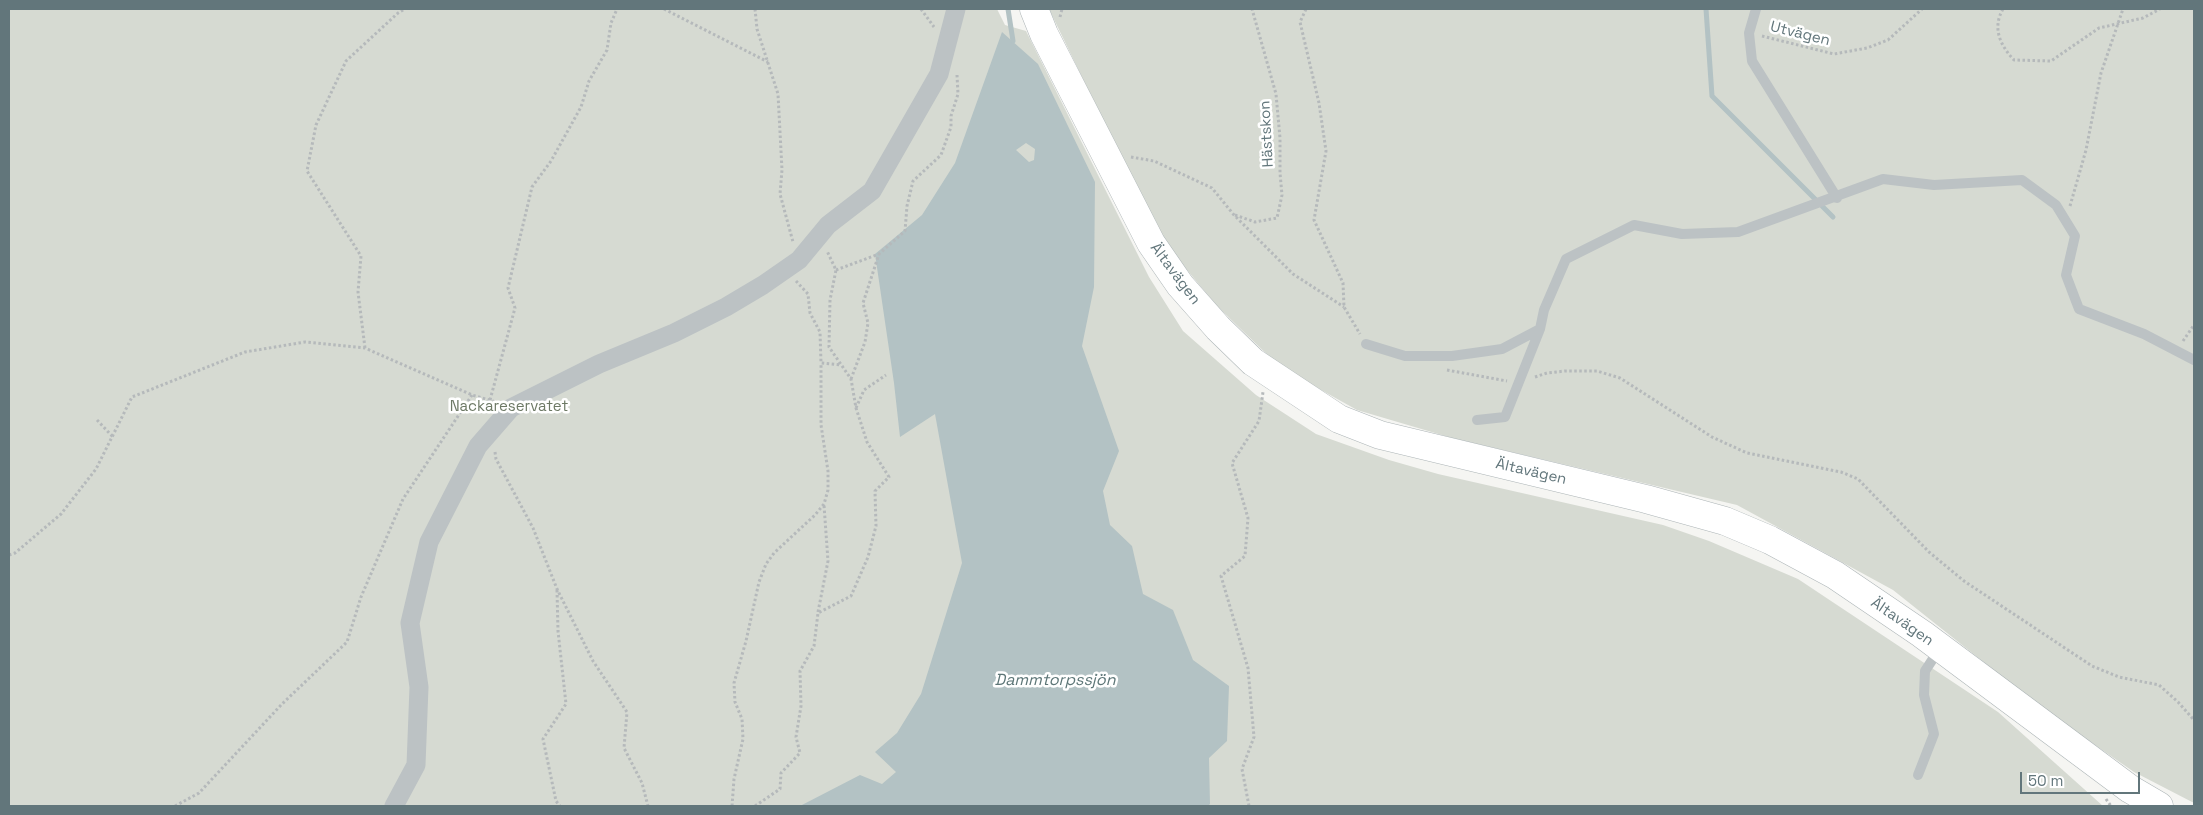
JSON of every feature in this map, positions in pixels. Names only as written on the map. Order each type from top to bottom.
[{"type":"main road","name":"Ältavägen","points":[[1034,9],[1044,34],[1151,243],[1180,285],[1218,328],[1253,362],[1339,419],[1380,435],[1725,520],[1770,540],[1834,575],[1940,648],[2130,789],[2159,806]]},
{"type":"street","points":[[394,806],[416,765],[419,687],[410,623],[429,542],[478,446],[511,408],[599,364],[674,333],[726,308],[792,264],[828,225],[872,191],[939,74],[956,9]]},
{"type":"lane","points":[[1756,9],[1749,33],[1752,61],[1837,198]]},
{"type":"lane","points":[[1477,420],[1504,417],[1540,329],[1544,310],[1566,259],[1634,225],[1682,234],[1738,232],[1837,198],[1883,179],[1934,185],[2022,180],[2056,205],[2075,236],[2066,275],[2079,309],[2144,334],[2194,360]]},
{"type":"lane","points":[[1366,344],[1405,356],[1452,356],[1502,349],[1540,329]]},
{"type":"lane","points":[[1918,775],[1934,734],[1924,695],[1925,671],[1940,648]]},
{"type":"path","points":[[365,348],[358,292],[361,256],[308,172],[316,125],[346,61],[398,13],[405,9]]},
{"type":"path","points":[[490,400],[515,308],[508,288],[532,187],[551,161],[581,107],[589,81],[607,50],[611,24],[617,9]]},
{"type":"path","points":[[664,9],[769,63]]},
{"type":"path","points":[[755,9],[757,29],[778,94],[782,170],[780,194],[792,264],[808,294],[810,313],[820,332],[821,425],[828,471],[828,490],[824,504],[828,562],[814,646],[800,671],[801,706],[796,737],[800,753],[780,772],[780,789],[755,806]]},
{"type":"path","name":"Hästskon","points":[[1234,215],[1255,222],[1277,218],[1282,195],[1276,94],[1252,9]]},
{"type":"path","points":[[1306,9],[1300,22],[1319,103],[1326,152],[1314,220],[1344,283],[1344,307]]},
{"type":"path","name":"Utvägen","points":[[1749,33],[1834,54],[1867,48],[1888,40],[1922,9]]},
{"type":"path","points":[[2003,9],[1998,17],[1998,33],[2005,50],[2014,60],[2051,61],[2099,28],[2143,18],[2160,9]]},
{"type":"path","points":[[2066,222],[2086,150],[2101,73],[2123,9]]},
{"type":"path","points":[[818,613],[851,596],[868,557],[876,526],[875,491],[888,477],[867,442],[856,408],[851,379],[829,347],[830,300],[836,270],[879,254],[905,231],[907,206],[914,181],[941,155],[951,128],[951,116],[958,94],[955,51],[946,44]]},
{"type":"path","points":[[1129,156],[1154,161],[1212,188],[1234,215],[1293,274],[1344,307],[1366,344]]},
{"type":"path","points":[[851,379],[865,342],[868,323],[863,303],[879,254]]},
{"type":"path","points":[[2176,350],[2194,325]]},
{"type":"path","points":[[9,555],[15,553],[61,514],[96,470],[132,397],[245,352],[305,342],[365,348],[472,395],[511,408]]},
{"type":"path","points":[[821,363],[842,365]]},
{"type":"path","points":[[1519,383],[1547,372],[1597,371],[1620,378],[1712,437],[1747,453],[1840,472],[1858,479],[1929,552],[1964,581],[2092,666],[2119,677],[2159,685],[2194,720]]},
{"type":"path","points":[[856,408],[864,390],[886,375]]},
{"type":"path","points":[[1250,806],[1242,769],[1254,737],[1248,668],[1221,576],[1245,556],[1248,518],[1232,462],[1259,421],[1263,389],[1269,394]]},
{"type":"path","points":[[175,806],[199,793],[282,704],[347,642],[361,597],[403,500],[472,395]]},
{"type":"path","points":[[96,420],[113,437]]},
{"type":"path","points":[[493,430],[496,459],[533,528],[557,589],[593,661],[627,712],[624,748],[642,783],[648,806]]},
{"type":"path","points":[[732,806],[734,779],[743,739],[742,719],[735,702],[734,683],[746,641],[759,582],[766,564],[774,552],[815,515],[824,504]]},
{"type":"path","points":[[557,589],[558,632],[566,704],[543,739],[556,801],[560,806]]},
{"type":"path","points":[[2100,793],[2111,806]]},
{"type":"green space","name":"Nackareservatet","points":[[9,9],[997,9],[1005,25],[1026,31],[1149,277],[1183,331],[1256,395],[1316,434],[1389,460],[1438,474],[1663,525],[1709,541],[1798,579],[1998,712],[2103,806],[9,806]]},
{"type":"green space","points":[[1049,9],[2194,9],[2194,803],[2134,772],[2040,707],[1893,590],[1737,505],[1452,438],[1357,410],[1280,367],[1216,305],[1159,236]]},
{"type":"water","name":"Dammtorpssjön","points":[[1002,32],[1038,64],[1095,182],[1094,287],[1082,346],[1119,451],[1103,491],[1110,525],[1132,546],[1143,594],[1173,610],[1193,660],[1229,686],[1227,741],[1209,758],[1210,804],[1208,806],[800,806],[860,775],[882,784],[896,772],[875,752],[897,733],[921,694],[962,563],[935,414],[900,437],[875,254],[922,215],[955,163]],"holes":[[[1026,143],[1035,149],[1034,160],[1029,162],[1016,150]]]},
{"type":"waterway","points":[[1008,9],[1013,41]]},
{"type":"waterway","points":[[1706,9],[1712,96],[1817,201]]},
{"type":"waterway","points":[[1822,206],[1833,217]]}]
